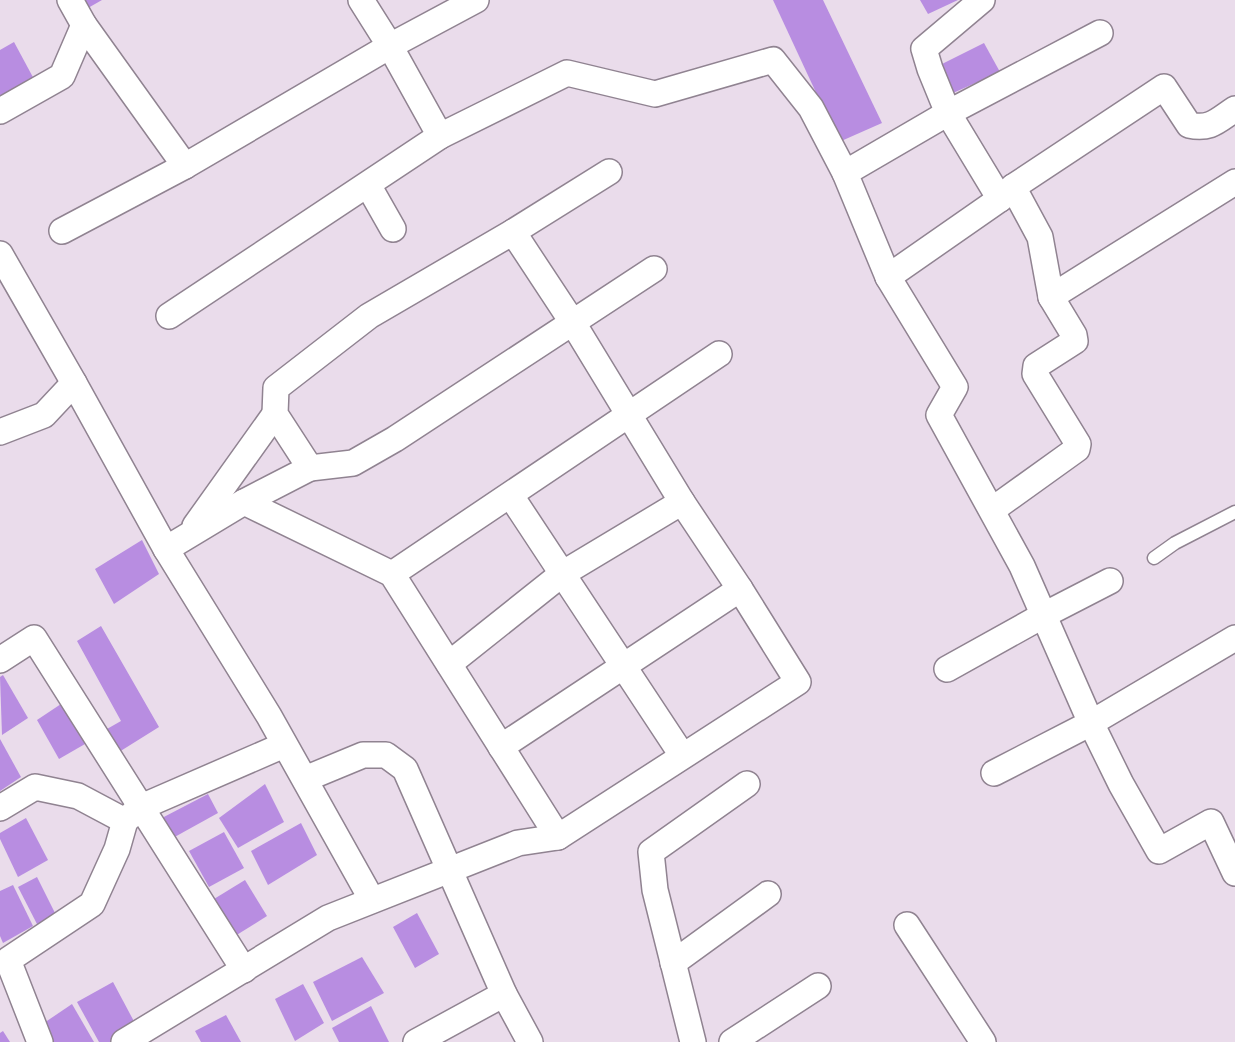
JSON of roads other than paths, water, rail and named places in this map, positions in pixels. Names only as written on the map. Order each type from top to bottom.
[{"type":"street","points":[[70,0],[84,25],[185,166]]},
{"type":"street","points":[[361,0],[390,46],[440,136]]},
{"type":"street","points":[[62,231],[185,166],[390,46],[476,0]]},
{"type":"street","points":[[982,0],[924,49],[930,70],[948,113],[1040,236],[1051,297],[1074,336],[1075,341],[1036,366],[1035,374],[1078,444],[1077,449],[992,510]]},
{"type":"street","points":[[0,111],[62,76],[84,25]]},
{"type":"street","points":[[845,173],[948,113],[1100,33]]},
{"type":"street","points":[[169,316],[440,136],[567,73],[655,94],[773,60],[811,108],[845,173],[888,277],[954,387],[940,414],[1022,566],[1091,723],[1121,784],[1159,851],[1211,822],[1235,873]]},
{"type":"street","points":[[888,277],[1007,193],[1164,87],[1189,124],[1202,128],[1214,123],[1235,109]]},
{"type":"street","points":[[190,535],[275,414],[276,388],[369,316],[512,232],[609,172]]},
{"type":"street","points":[[1051,297],[1235,182]]},
{"type":"street","points":[[368,184],[393,229]]},
{"type":"street","points":[[124,1042],[328,918],[450,868],[518,843],[558,836],[798,682],[740,589],[682,502],[573,323],[512,232]]},
{"type":"street","points":[[0,254],[10,293],[74,383],[166,550],[305,779],[372,900]]},
{"type":"street","points":[[166,550],[244,502],[310,468],[353,463],[395,439],[654,269]]},
{"type":"street","points":[[392,574],[511,496],[718,354]]},
{"type":"street","points":[[0,432],[44,415],[74,383]]},
{"type":"street","points":[[275,414],[310,468]]},
{"type":"street","points":[[511,496],[682,755]]},
{"type":"street","points":[[244,502],[392,574],[558,836]]},
{"type":"street","points":[[449,664],[562,574],[682,502]]},
{"type":"street","points":[[947,669],[1110,581]]},
{"type":"street","points":[[501,747],[740,589]]},
{"type":"street","points":[[0,660],[34,638],[132,814],[244,970]]},
{"type":"street","points":[[994,773],[1091,723],[1235,638]]},
{"type":"street","points":[[40,1042],[4,962],[92,904],[132,814],[284,744]]},
{"type":"street","points":[[305,779],[362,755],[386,755],[405,769],[504,994],[530,1042]]},
{"type":"street","points":[[693,1042],[655,890],[651,852],[747,784]]},
{"type":"street","points":[[0,808],[35,786],[78,796],[132,814]]},
{"type":"street","points":[[673,962],[768,894]]},
{"type":"street","points":[[907,925],[982,1042]]},
{"type":"street","points":[[732,1042],[818,986]]},
{"type":"street","points":[[416,1042],[504,994]]},
{"type":"lane","points":[[1154,558],[1175,543],[1235,512]]}]
